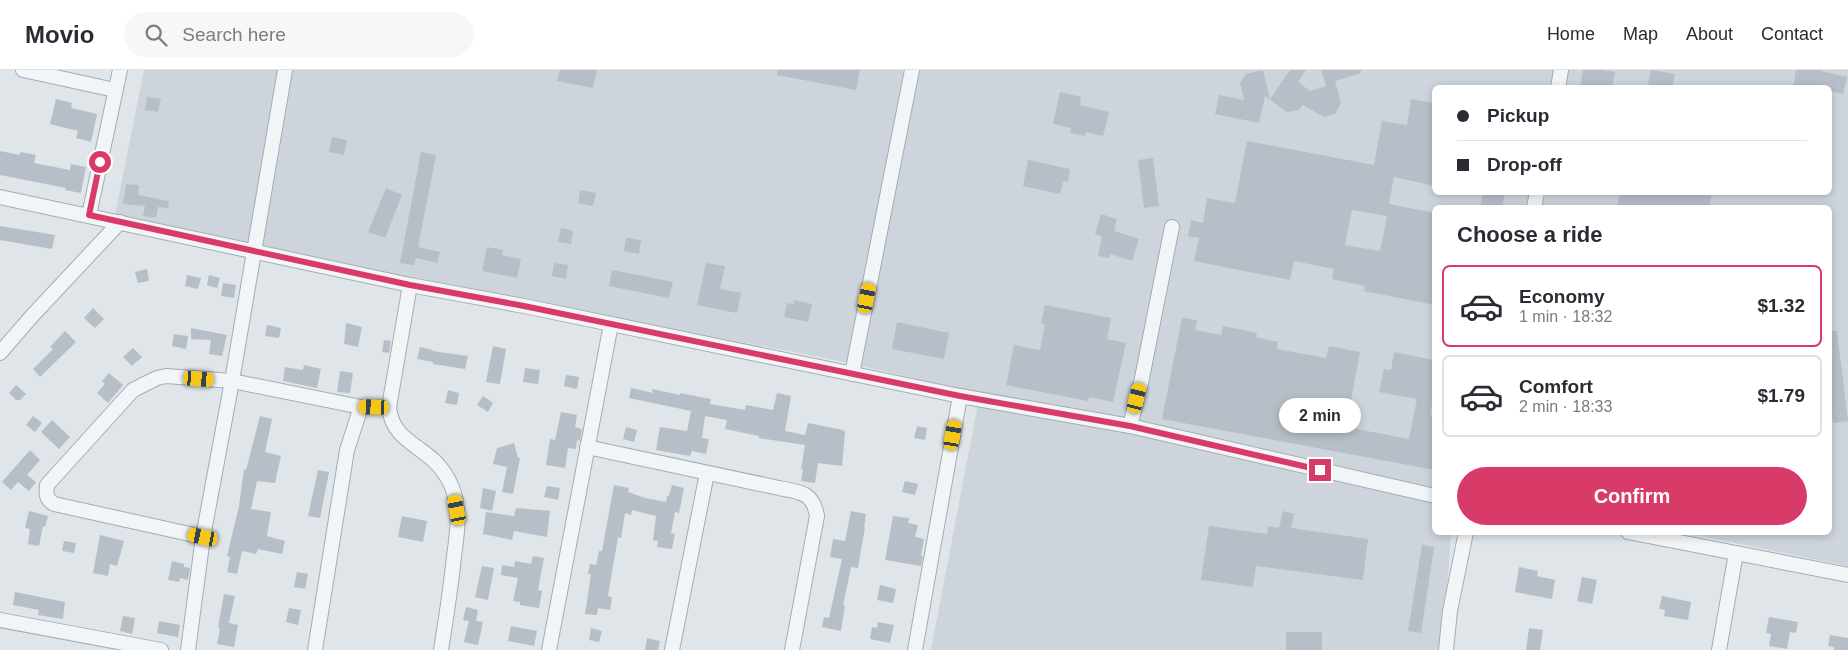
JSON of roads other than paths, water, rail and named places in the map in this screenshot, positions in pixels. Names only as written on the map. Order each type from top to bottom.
[{"type":"street","points":[[23,70],[116,90]]},
{"type":"street","points":[[89,215],[120,70]]},
{"type":"street","points":[[188,650],[203,537],[232,381],[285,70]]},
{"type":"street","points":[[852,374],[912,70]]},
{"type":"street","points":[[1558,85],[1561,70]]},
{"type":"street","points":[[0,197],[410,285],[611,324],[960,396],[1130,426],[1432,495]]},
{"type":"street","points":[[0,353],[120,222]]},
{"type":"street","points":[[1130,426],[1141,383],[1172,226]]},
{"type":"street","points":[[410,285],[389,407],[390,418],[395,429],[442,470],[453,486],[457,510],[457,530],[450,598],[441,650]]},
{"type":"street","points":[[549,650],[611,324]]},
{"type":"street","points":[[203,537],[54,504],[47,497],[47,485],[133,390],[157,378],[166,376],[232,381],[361,407],[389,407]]},
{"type":"street","points":[[916,650],[960,396]]},
{"type":"street","points":[[315,650],[347,450],[361,407]]},
{"type":"street","points":[[587,447],[797,492],[810,497],[815,504],[817,516],[792,650]]},
{"type":"street","points":[[672,650],[706,473]]},
{"type":"street","points":[[1446,650],[1450,611],[1465,535]]},
{"type":"street","points":[[1644,535],[1848,575]]},
{"type":"street","points":[[1719,650],[1736,552]]},
{"type":"street","points":[[0,620],[161,650]]}]
